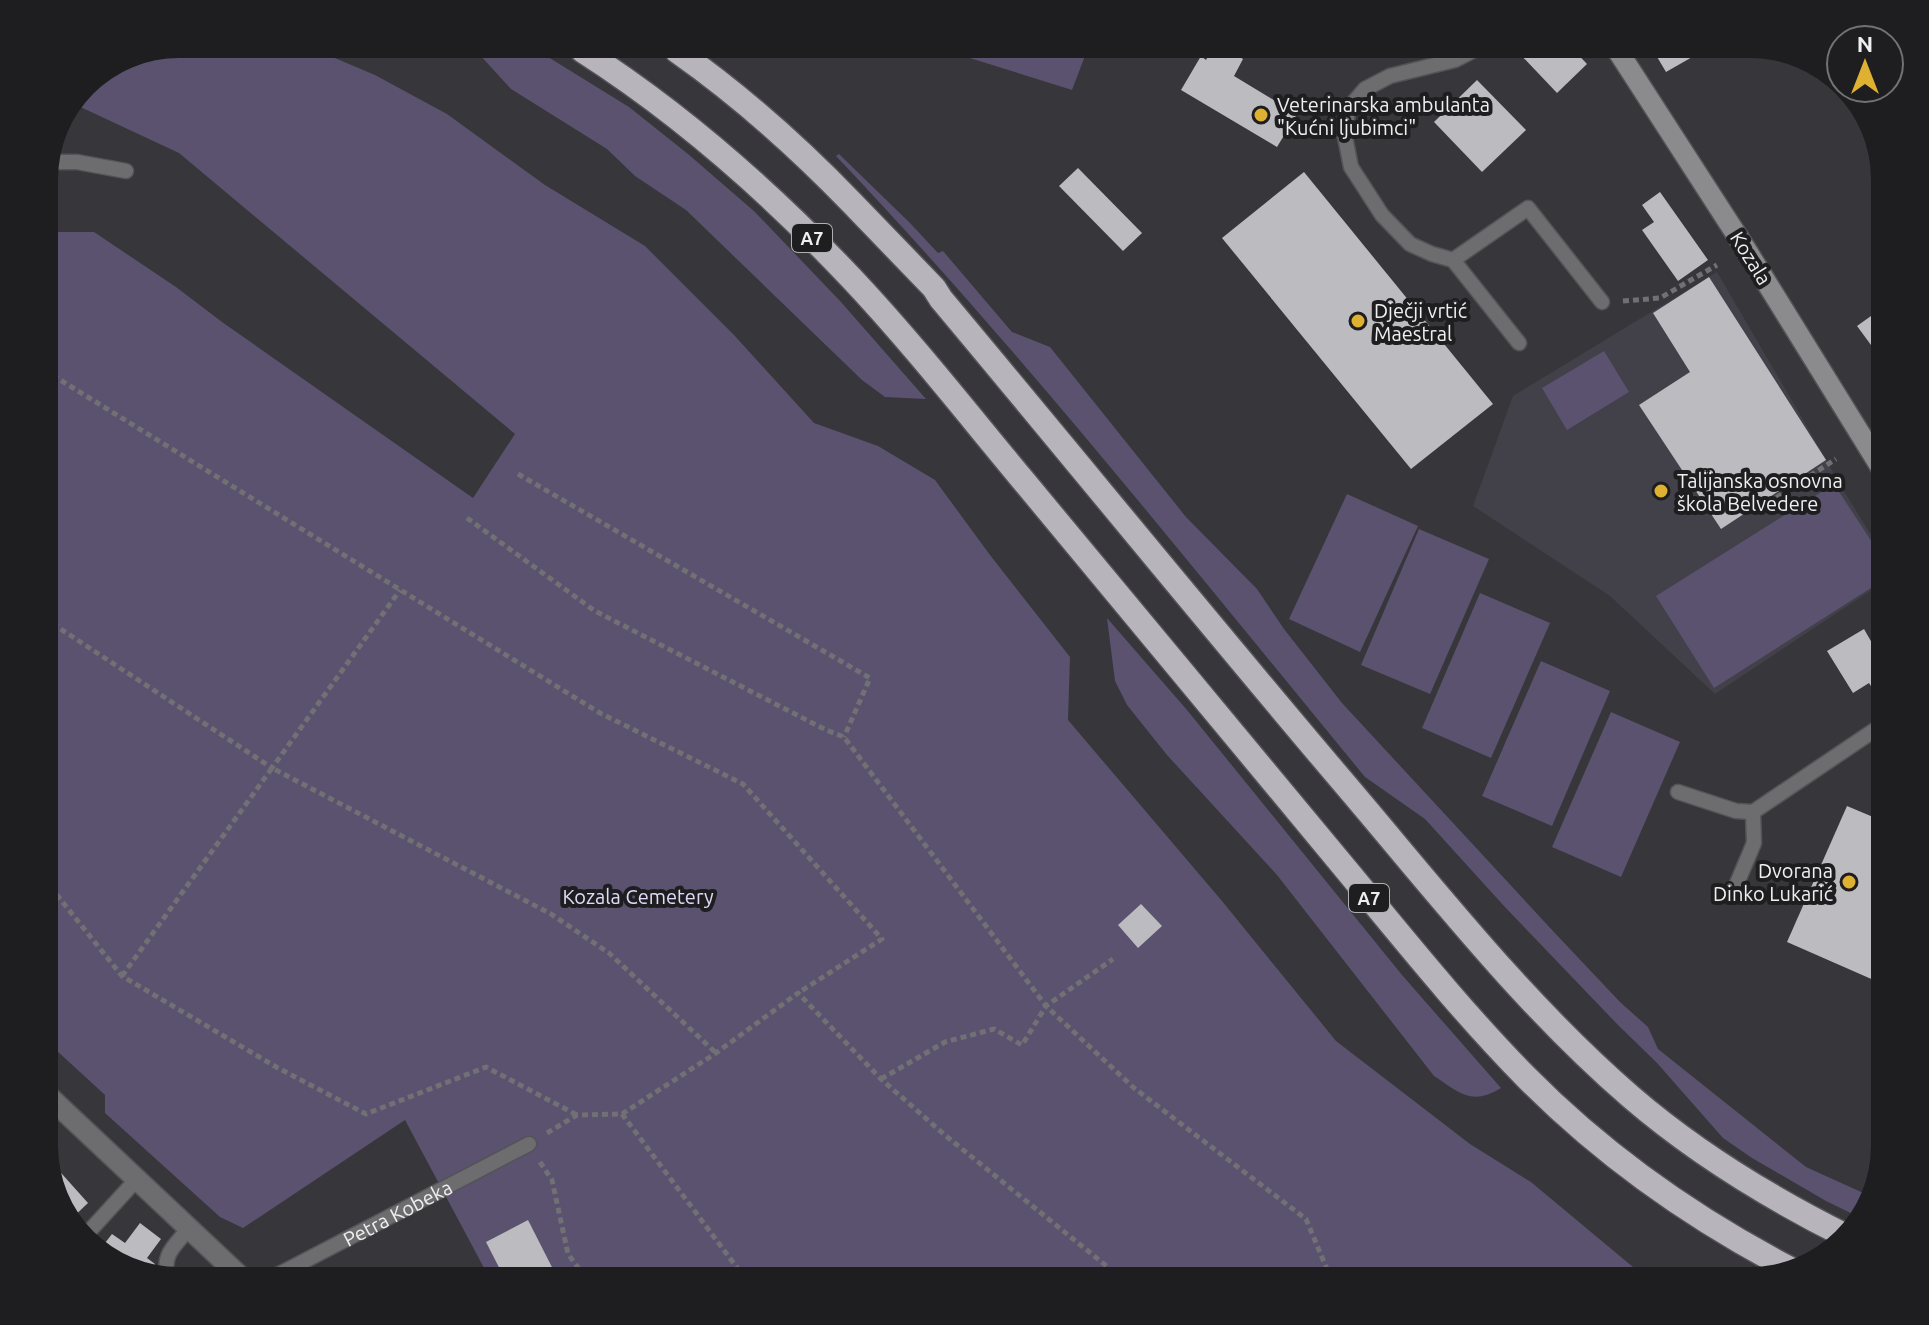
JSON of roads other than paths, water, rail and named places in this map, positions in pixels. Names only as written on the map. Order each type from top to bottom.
[{"type":"highway","name":"A7","points":[[593,58],[668,110],[723,155],[854,282],[973,420],[1428,969],[1525,1076],[1577,1125],[1631,1169],[1690,1211],[1779,1263]]},
{"type":"highway","name":"A7","points":[[686,58],[789,141],[934,288],[1433,891],[1578,1049],[1632,1098],[1689,1142],[1749,1183],[1836,1231]]},
{"type":"main road","name":"Kozala","points":[[1622,58],[1871,451]]},
{"type":"street","points":[[58,1105],[230,1267]]},
{"type":"lane","points":[[1459,58],[1390,76],[1365,89],[1348,109],[1345,137],[1351,167],[1382,215],[1410,244],[1453,260],[1519,343]]},
{"type":"lane","points":[[60,162],[126,171]]},
{"type":"lane","points":[[1453,260],[1528,208],[1602,302]]},
{"type":"lane","points":[[1678,792],[1736,811],[1753,812],[1871,732]]},
{"type":"lane","points":[[1735,888],[1754,843],[1753,812]]},
{"type":"lane","name":"Petra Kobeka","points":[[293,1267],[529,1144]]},
{"type":"lane","points":[[91,1229],[137,1179]]},
{"type":"lane","points":[[165,1266],[167,1254],[189,1228]]},
{"type":"place","name":"Veterinarska ambulanta \"Kućni ljubimci\"","points":[[1261,115]]},
{"type":"place","name":"Dječji vrtić Maestral","points":[[1358,321]]},
{"type":"place","name":"Talijanska osnovna škola Belvedere","points":[[1661,491]]},
{"type":"place","name":"Dvorana Dinko Lukarić","points":[[1849,882]]},
{"type":"park label","name":"Kozala Cemetery","points":[[638,896]]}]
